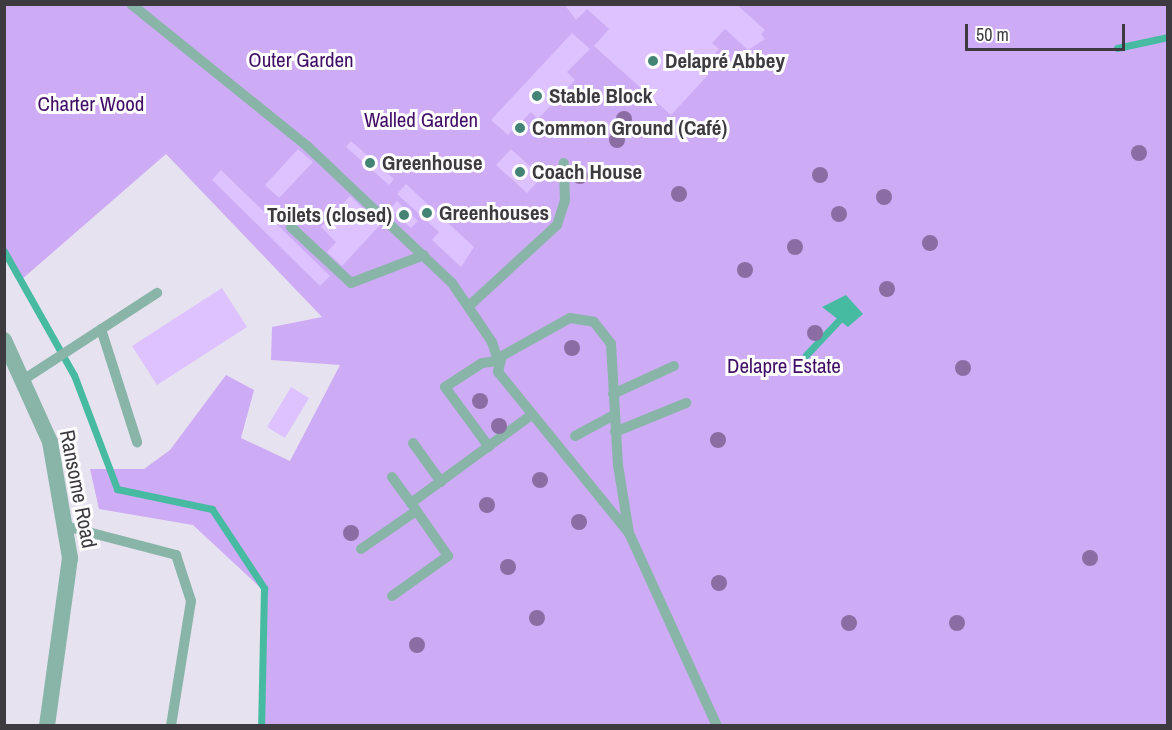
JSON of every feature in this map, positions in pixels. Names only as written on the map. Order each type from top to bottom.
[{"type":"street","name":"Ransome Road","points":[[4,340],[50,442],[70,565],[47,726]]},
{"type":"lane","points":[[131,4],[307,146],[424,255],[470,305],[498,361],[498,372],[530,416],[629,533],[717,726]]},
{"type":"lane","points":[[470,305],[557,225],[566,201],[564,163]]},
{"type":"lane","points":[[291,227],[351,283],[424,255]]},
{"type":"lane","points":[[22,380],[157,293]]},
{"type":"lane","points":[[489,447],[446,387],[466,372],[498,361],[556,325],[580,318],[594,322],[611,344],[615,432],[629,533]]},
{"type":"lane","points":[[101,329],[137,442]]},
{"type":"lane","points":[[613,394],[674,366]]},
{"type":"lane","points":[[615,432],[686,403]]},
{"type":"lane","points":[[575,436],[614,415]]},
{"type":"lane","points":[[361,549],[441,482],[530,416]]},
{"type":"lane","points":[[413,443],[441,482]]},
{"type":"lane","points":[[392,477],[448,556],[392,596]]},
{"type":"lane","points":[[65,526],[176,555],[191,601],[171,726]]},
{"type":"green space","name":"Delapre Estate","points":[[5,5],[1167,5],[1167,725],[261,725],[264,591],[193,525],[99,509],[90,469],[144,469],[170,450],[226,375],[254,390],[241,438],[290,461],[340,365],[271,360],[272,327],[322,317],[166,154],[21,280],[5,251]]},
{"type":"shaded area","points":[[846,295],[863,314],[848,327],[822,307]]},
{"type":"building","name":"Delapré Abbey","points":[[564,4],[736,4],[765,30],[761,34],[765,39],[748,50],[725,29],[712,43],[719,49],[710,59],[703,53],[693,64],[707,76],[671,115],[594,46],[609,29],[587,9],[576,20]]},
{"type":"building","name":"Stable Block","points":[[572,33],[590,49],[567,72],[575,80],[538,119],[531,112],[508,135],[491,120]]},
{"type":"building","name":"Greenhouse","points":[[351,141],[394,179],[389,185],[346,147]]},
{"type":"building","points":[[298,149],[313,162],[279,198],[265,185]]},
{"type":"building","name":"Coach House","points":[[511,149],[542,177],[527,193],[496,165]]},
{"type":"building","points":[[221,170],[330,276],[320,286],[212,180]]},
{"type":"building","name":"Greenhouses","points":[[406,184],[474,247],[461,267],[432,240],[439,232],[397,194]]},
{"type":"building","points":[[350,196],[380,225],[342,266],[327,252],[336,242],[321,227]]},
{"type":"building","name":"Toilets (closed)","points":[[397,201],[418,221],[411,228],[390,209]]},
{"type":"building","points":[[222,288],[247,327],[157,385],[132,346]]},
{"type":"building","points":[[291,387],[309,398],[285,438],[267,427]]},
{"type":"waterway","points":[[1117,48],[1168,37]]},
{"type":"waterway","points":[[4,251],[74,375],[117,489],[212,509],[264,588],[261,726]]},
{"type":"waterway","points":[[806,355],[839,320]]},
{"type":"place","name":"Delapré Abbey","points":[[653,61]]},
{"type":"place","name":"Stable Block","points":[[537,96]]},
{"type":"place","name":"Common Ground (Café)","points":[[520,128]]},
{"type":"place","name":"Greenhouse","points":[[370,163]]},
{"type":"place","name":"Coach House","points":[[520,172]]},
{"type":"place","name":"Greenhouses","points":[[427,213]]},
{"type":"place","name":"Toilets (closed)","points":[[404,215]]},
{"type":"park label","name":"Outer Garden","points":[[301,60]]},
{"type":"park label","name":"Charter Wood","points":[[91,104]]},
{"type":"park label","name":"Walled Garden","points":[[421,120]]}]
